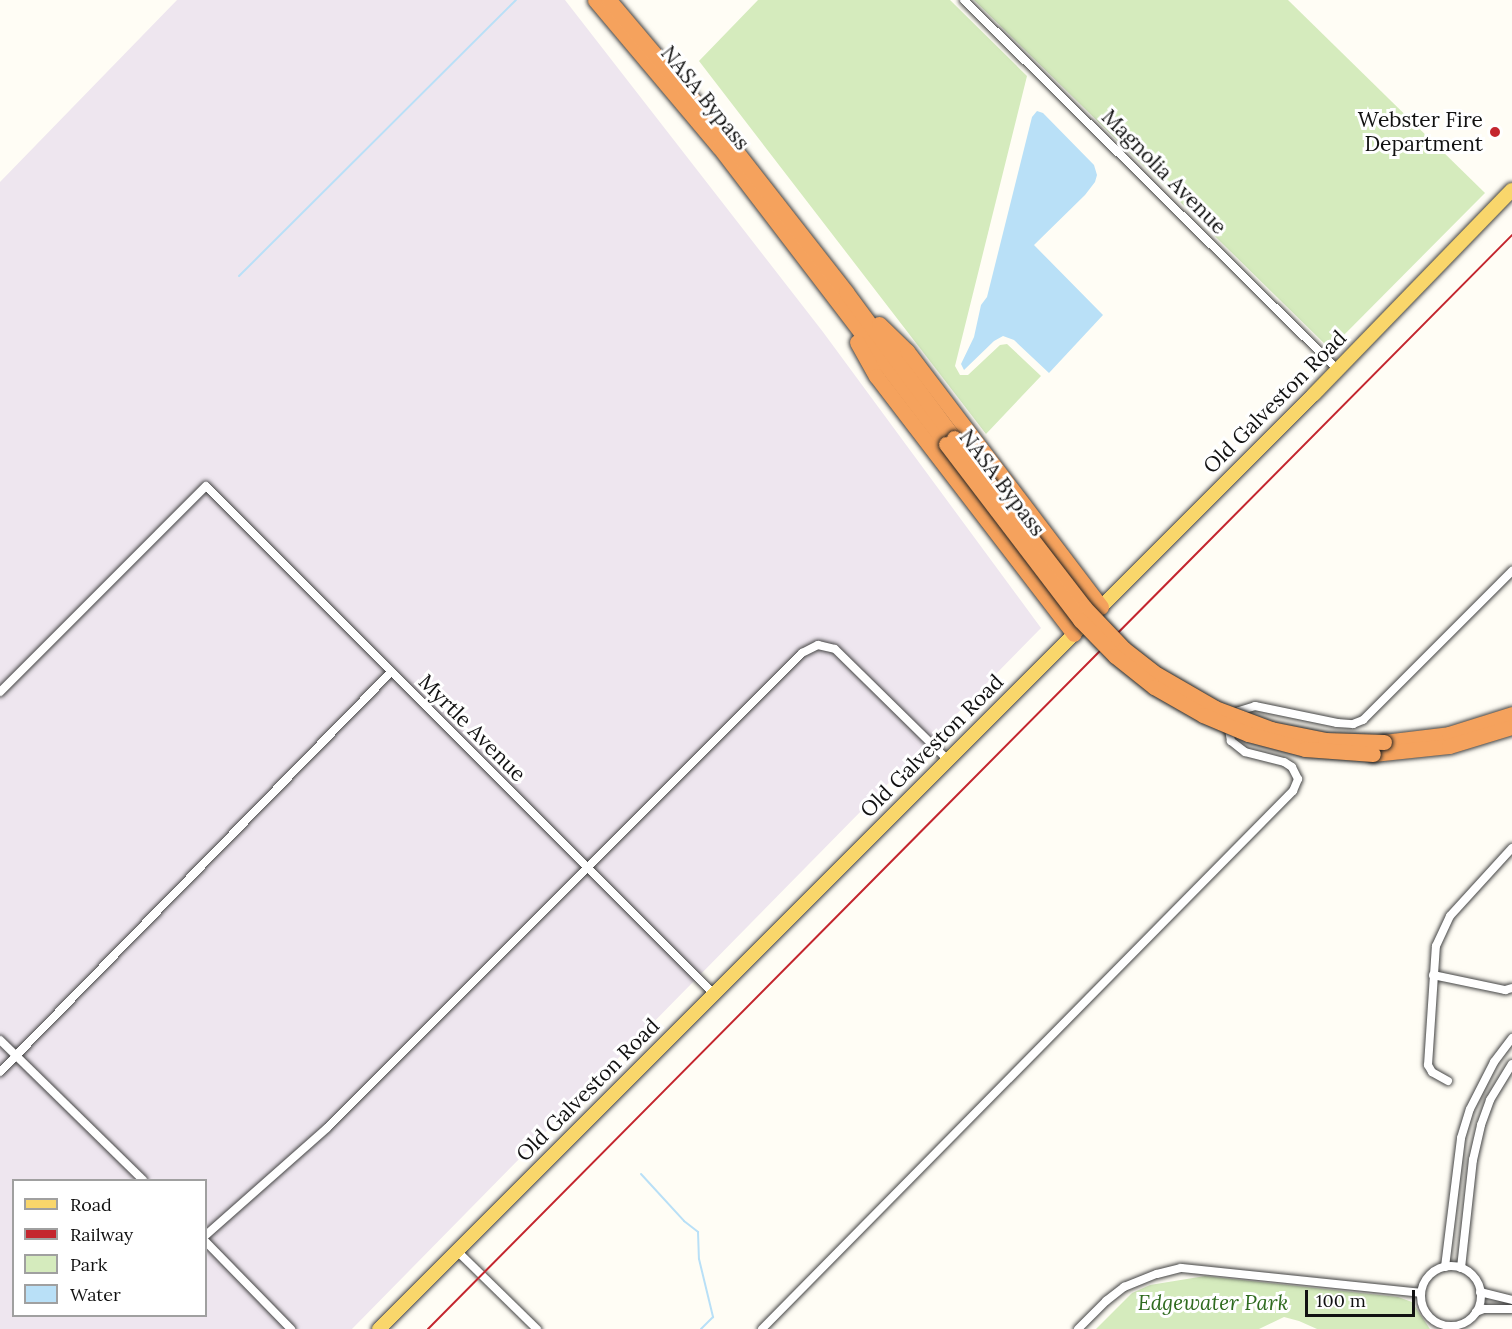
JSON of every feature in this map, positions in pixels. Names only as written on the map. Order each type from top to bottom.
[{"type":"highway","name":"NASA Bypass","points":[[595,0],[719,147],[830,295],[1084,607],[1125,649],[1153,672],[1198,700],[1271,729],[1325,740],[1384,742],[1449,734],[1512,714]]},
{"type":"highway","name":"NASA Bypass","points":[[609,0],[722,133],[846,292],[950,441],[1080,620],[1115,656],[1154,687],[1197,712],[1248,734],[1312,750],[1373,754],[1449,746],[1512,727]]},
{"type":"highway","points":[[846,292],[907,351],[1101,607]]},
{"type":"highway","points":[[830,295],[876,376],[1074,634]]},
{"type":"highway","points":[[996,535],[1017,529],[1023,520],[1025,505]]},
{"type":"main road","name":"Old Galveston Road","points":[[379,1329],[1338,370],[1512,190]]},
{"type":"street","name":"Magnolia Avenue","points":[[964,0],[1338,370]]},
{"type":"street","name":"Myrtle Avenue","points":[[0,692],[206,486],[586,869],[714,994]]},
{"type":"street","points":[[762,1329],[1074,1011],[1289,797],[1298,780],[1292,766],[1245,752],[1231,741],[1229,730],[1239,711],[1255,706],[1337,723],[1353,724],[1363,720],[1512,571]]},
{"type":"street","points":[[207,1234],[327,1128],[802,653],[818,645],[834,649],[948,760]]},
{"type":"street","points":[[0,1072],[391,672]]},
{"type":"street","points":[[1448,1080],[1432,1072],[1428,1065],[1436,946],[1450,916],[1512,848]]},
{"type":"street","points":[[1433,975],[1511,988]]},
{"type":"street","points":[[1445,1267],[1461,1138],[1470,1108],[1494,1062],[1512,1038]]},
{"type":"street","points":[[0,1040],[142,1179]]},
{"type":"street","points":[[1461,1268],[1473,1160],[1481,1125],[1490,1100],[1512,1064]]},
{"type":"street","points":[[1454,1192],[1469,1193]]},
{"type":"street","points":[[207,1243],[291,1329]]},
{"type":"street","points":[[457,1251],[537,1329]]},
{"type":"street","points":[[1476,1312],[1480,1292],[1474,1278],[1461,1268],[1445,1267],[1426,1279],[1421,1293],[1425,1312],[1439,1326],[1452,1328],[1484,1309],[1512,1310]]},
{"type":"street","points":[[1078,1329],[1106,1300],[1124,1287],[1157,1274],[1182,1268],[1421,1293]]},
{"type":"street","points":[[1480,1292],[1512,1300]]},
{"type":"shaded area","points":[[177,0],[565,0],[823,332],[1041,628],[352,1329],[0,1329],[0,182]]},
{"type":"green space","points":[[758,0],[950,0],[1027,76],[955,366],[960,375],[968,375],[1000,345],[1007,344],[1041,376],[986,434],[699,61]]},
{"type":"green space","points":[[974,0],[1288,0],[1485,193],[1330,349]]},
{"type":"green space","name":"Edgewater Park","points":[[1205,1276],[1398,1297],[1412,1302],[1430,1329],[1317,1329],[1284,1317],[1259,1329],[1096,1329],[1132,1293],[1150,1285]]},
{"type":"water","points":[[1037,111],[1043,113],[1094,165],[1097,175],[1095,182],[1085,195],[1034,245],[1103,315],[1049,373],[1014,340],[1003,336],[994,341],[964,370],[961,364],[974,337],[981,305],[987,297],[1032,117]]},
{"type":"waterway","points":[[239,276],[516,0]]},
{"type":"waterway","points":[[641,1174],[684,1221],[698,1232],[699,1259],[713,1317],[701,1329]]},
{"type":"railway","points":[[428,1329],[1512,235]]},
{"type":"place","name":"Webster Fire Department","points":[[1495,132]]}]
